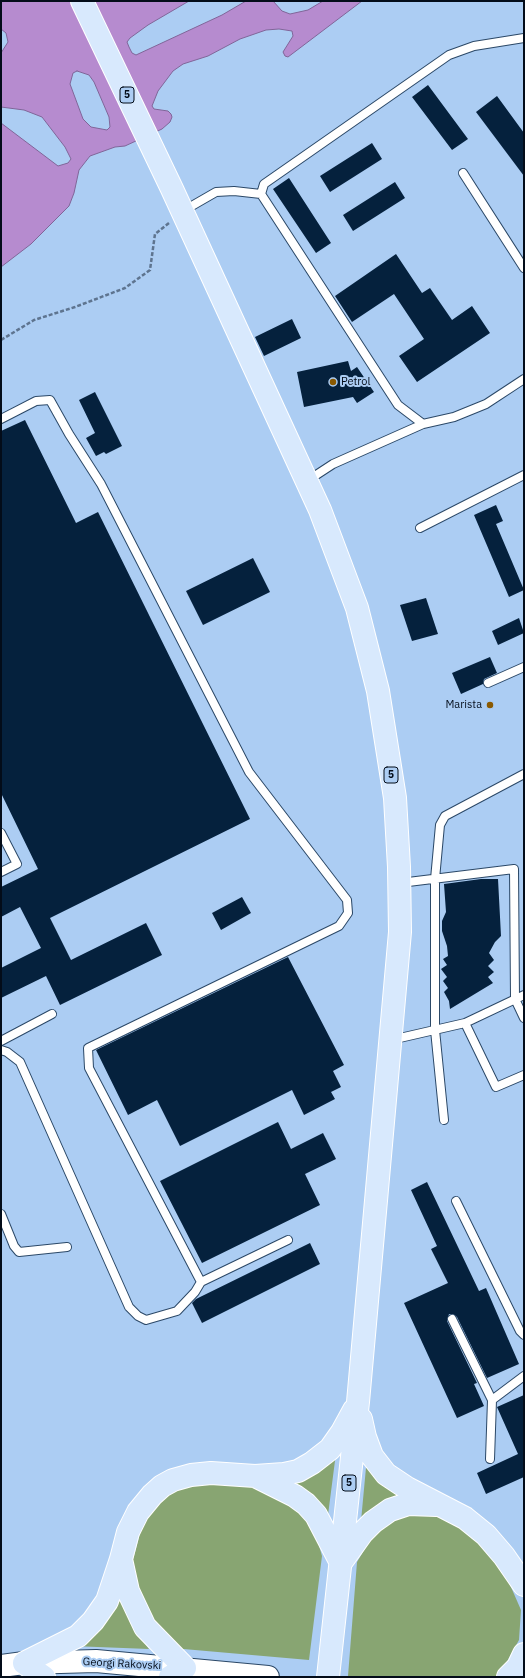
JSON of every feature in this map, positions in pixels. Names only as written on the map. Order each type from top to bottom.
[{"type":"main road","name":"5","points":[[82,1],[172,189],[320,510],[357,608],[378,691],[395,798],[400,883],[400,932],[358,1402],[328,1677]]},
{"type":"main road","points":[[13,1666],[78,1636],[93,1621],[107,1601],[128,1532],[138,1512],[152,1495],[162,1486],[173,1480],[191,1475],[211,1473],[255,1476],[284,1474],[298,1471],[312,1463],[330,1449],[342,1432],[358,1402]]},
{"type":"main road","points":[[358,1402],[365,1437],[372,1456],[386,1474],[406,1488],[465,1518],[486,1535],[504,1556],[524,1585]]},
{"type":"main road","points":[[255,1476],[288,1492],[306,1504],[316,1515],[341,1563],[362,1533],[373,1522],[390,1510],[408,1504],[421,1503],[439,1505]]},
{"type":"main road","points":[[121,1559],[128,1591],[145,1627],[177,1673]]},
{"type":"main road","points":[[508,1677],[518,1667],[524,1654]]},
{"type":"main road","points":[[13,1666],[44,1677]]},
{"type":"street","name":"Georgi Rakovski","points":[[13,1666],[96,1661],[177,1673],[268,1677]]},
{"type":"lane","points":[[423,424],[398,405],[261,194],[264,184],[449,55],[474,46],[524,38]]},
{"type":"lane","points":[[463,173],[524,268]]},
{"type":"lane","points":[[182,211],[216,192],[234,191],[261,194]]},
{"type":"lane","points":[[306,481],[333,464],[423,424],[454,417],[480,406],[524,379]]},
{"type":"lane","points":[[1,419],[36,401],[50,400],[69,434],[101,484],[249,772],[347,900],[348,913],[339,926],[88,1048],[89,1068],[201,1282]]},
{"type":"lane","points":[[420,528],[524,474]]},
{"type":"lane","points":[[488,683],[524,667]]},
{"type":"lane","points":[[444,1120],[435,1030],[435,879],[440,825],[445,816],[524,774]]},
{"type":"lane","points":[[1,833],[17,864],[1,872]]},
{"type":"lane","points":[[400,883],[514,869],[515,999],[524,1018]]},
{"type":"lane","points":[[390,1040],[465,1023],[524,995]]},
{"type":"lane","points":[[1,1041],[52,1014]]},
{"type":"lane","points":[[465,1023],[496,1087],[524,1075]]},
{"type":"lane","points":[[1,1050],[7,1052],[20,1062],[129,1307],[138,1316],[146,1320],[177,1311],[195,1292],[201,1282],[288,1240]]},
{"type":"lane","points":[[456,1201],[520,1330],[524,1335]]},
{"type":"lane","points":[[1,1214],[14,1246],[19,1252],[67,1247]]},
{"type":"lane","points":[[452,1319],[492,1400],[490,1459]]},
{"type":"lane","points":[[492,1400],[524,1376]]},
{"type":"path","points":[[1,340],[34,320],[75,307],[125,288],[150,270],[155,234],[182,211]]},
{"type":"green space","points":[[336,1453],[328,1515],[287,1482]]},
{"type":"green space","points":[[367,1457],[409,1494],[361,1521]]},
{"type":"green space","points":[[192,1482],[250,1486],[291,1504],[313,1524],[322,1556],[309,1660],[172,1648],[144,1615],[130,1571],[142,1526],[162,1499]]},
{"type":"green space","points":[[426,1510],[476,1535],[504,1571],[521,1610],[519,1640],[500,1674],[494,1677],[348,1676],[357,1562],[376,1530],[401,1516]]},
{"type":"green space","points":[[118,1583],[137,1633],[149,1649],[72,1646]]},
{"type":"shaded area","points":[[1,1],[189,1],[148,25],[130,38],[127,42],[132,53],[136,55],[222,15],[246,1],[273,1],[282,11],[290,14],[308,10],[323,1],[362,1],[288,57],[285,56],[283,52],[293,36],[292,31],[279,29],[266,30],[240,39],[208,56],[183,64],[173,71],[158,91],[152,106],[154,109],[168,111],[172,117],[170,122],[162,129],[125,146],[115,147],[90,156],[79,170],[74,193],[69,206],[31,244],[1,267],[1,123],[58,166],[68,163],[71,159],[65,147],[42,117],[24,110],[1,107],[1,53],[8,42],[6,33],[1,29]],"holes":[[[77,71],[89,75],[94,82],[109,117],[110,127],[107,130],[91,127],[83,119],[70,84],[73,73]]]},
{"type":"building","points":[[428,85],[468,139],[452,150],[412,97]]},
{"type":"building","points":[[497,96],[524,133],[524,176],[476,112]]},
{"type":"building","points":[[372,143],[382,159],[330,192],[320,176]]},
{"type":"building","points":[[289,178],[331,243],[316,253],[273,189]]},
{"type":"building","points":[[395,182],[405,198],[353,231],[343,215]]},
{"type":"building","points":[[396,254],[422,293],[430,288],[452,320],[472,306],[490,333],[417,382],[399,356],[424,339],[394,294],[352,322],[335,296]]},
{"type":"building","points":[[292,319],[301,338],[264,356],[255,337]]},
{"type":"building","name":"Petrol","points":[[348,361],[351,371],[357,367],[374,392],[357,403],[353,397],[304,407],[297,372]]},
{"type":"building","points":[[95,392],[122,446],[106,454],[104,452],[96,456],[86,438],[95,433],[79,400]]},
{"type":"building","points":[[25,420],[76,523],[98,512],[250,819],[50,918],[71,960],[146,923],[162,955],[60,1005],[46,976],[1,998],[1,968],[41,948],[20,907],[1,917],[1,887],[38,869],[1,793],[1,431]]},
{"type":"building","points":[[496,505],[503,521],[496,524],[524,590],[509,597],[474,515]]},
{"type":"building","points":[[253,558],[270,592],[203,625],[186,591]]},
{"type":"building","points":[[426,598],[438,634],[412,641],[400,605]]},
{"type":"building","points":[[519,618],[524,633],[498,645],[492,631]]},
{"type":"building","points":[[490,657],[497,673],[484,679],[483,684],[461,694],[452,673]]},
{"type":"building","points":[[481,879],[498,879],[501,936],[495,942],[489,953],[494,960],[488,966],[494,972],[488,977],[493,983],[450,1009],[449,1001],[444,992],[448,988],[443,981],[447,977],[441,969],[447,965],[443,959],[448,956],[447,946],[442,931],[442,921],[446,912],[444,884]]},
{"type":"building","points":[[242,897],[251,913],[221,930],[212,913]]},
{"type":"building","points":[[288,957],[344,1065],[333,1071],[341,1087],[331,1092],[335,1099],[304,1115],[292,1090],[180,1146],[157,1100],[128,1115],[96,1050]]},
{"type":"building","points":[[278,1122],[291,1149],[323,1133],[336,1159],[305,1174],[320,1205],[202,1263],[160,1181]]},
{"type":"building","points":[[427,1182],[479,1291],[486,1288],[519,1364],[487,1378],[457,1317],[453,1314],[449,1314],[447,1321],[477,1383],[474,1384],[484,1406],[457,1418],[404,1303],[448,1283],[431,1249],[437,1246],[411,1190]]},
{"type":"building","points":[[310,1243],[320,1264],[202,1323],[192,1303],[196,1299]]},
{"type":"building","points":[[524,1395],[524,1477],[486,1494],[477,1473],[518,1454],[497,1407]]},
{"type":"place","name":"Petrol","points":[[333,382]]},
{"type":"place","name":"Marista","points":[[490,705]]}]
